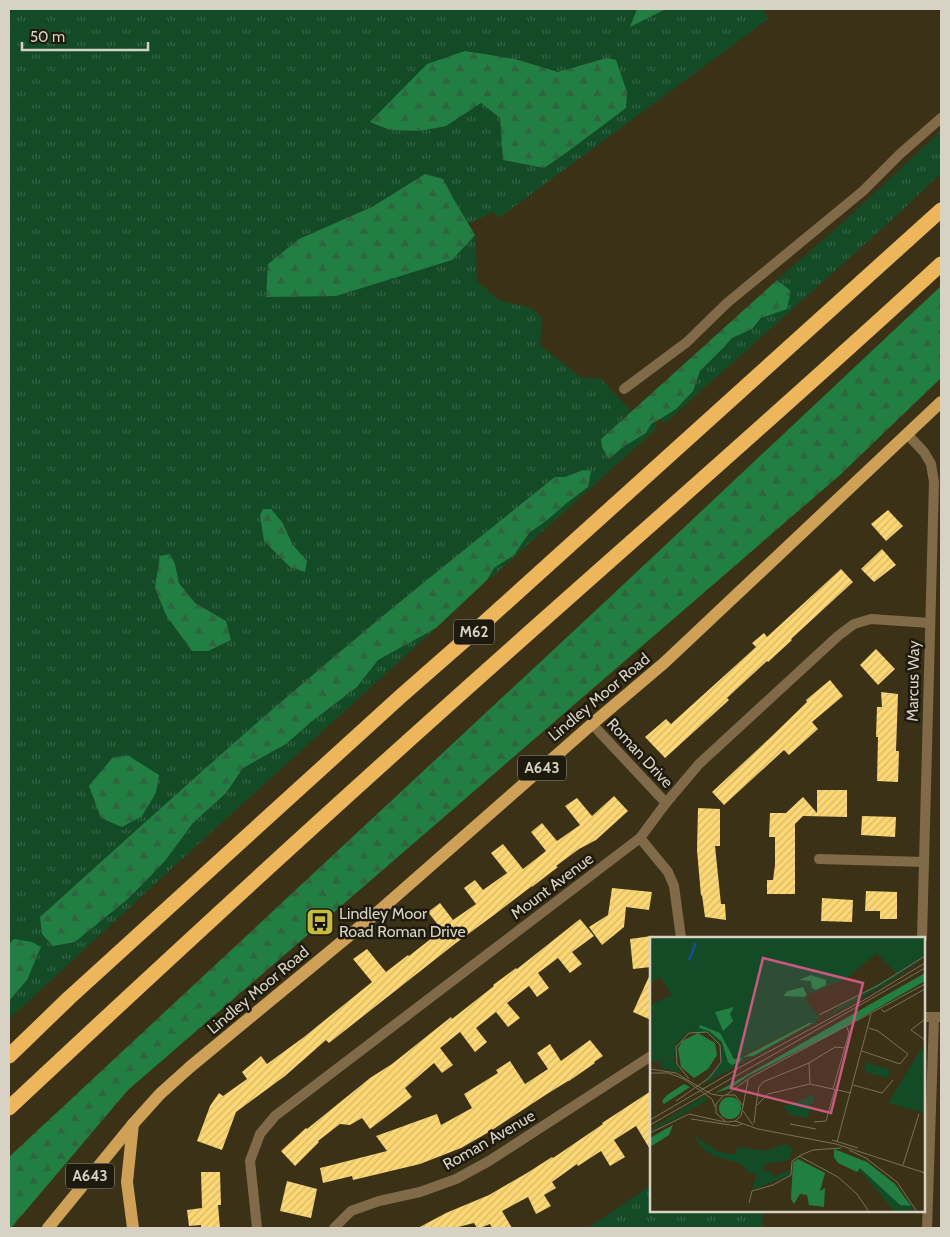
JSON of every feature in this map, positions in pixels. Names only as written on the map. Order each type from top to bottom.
[{"type":"highway","name":"M62","points":[[9,1056],[69,998],[401,696],[941,210]]},
{"type":"highway","name":"M62","points":[[9,1108],[129,995],[436,715],[843,355],[941,264]]},
{"type":"main road","name":"Lindley Moor Road","points":[[48,1228],[132,1124],[160,1094],[379,911],[592,724],[664,664],[941,402]]},
{"type":"main road","name":"A643","points":[[132,1124],[127,1182],[133,1228]]},
{"type":"street","points":[[624,389],[687,342],[727,304],[863,191],[900,154],[941,118]]},
{"type":"street","name":"Marcus Way","points":[[906,434],[924,452],[931,464],[934,482],[922,937]]},
{"type":"street","name":"Mount Avenue","points":[[257,1228],[250,1161],[260,1134],[275,1116],[640,838],[666,802],[698,764],[830,642],[854,624],[871,619],[930,623]]},
{"type":"street","name":"Roman Drive","points":[[592,724],[666,802]]},
{"type":"street","points":[[640,838],[668,872],[674,886],[681,937]]},
{"type":"street","points":[[819,859],[924,862]]},
{"type":"street","points":[[927,1228],[933,1017]]},
{"type":"street","name":"Roman Avenue","points":[[334,1228],[351,1211],[379,1201],[420,1192],[456,1178],[489,1161],[650,1057]]},
{"type":"green space","points":[[9,9],[637,9],[631,26],[666,9],[763,9],[768,19],[499,218],[493,212],[468,224],[443,179],[425,174],[372,207],[299,239],[451,260],[475,235],[477,281],[499,300],[531,308],[542,318],[540,345],[580,377],[601,379],[631,411],[601,439],[609,459],[623,447],[646,433],[650,424],[655,422],[656,429],[487,580],[494,568],[514,555],[529,533],[588,487],[583,470],[565,477],[555,477],[335,656],[40,917],[129,898],[165,861],[193,823],[226,793],[243,768],[286,744],[311,722],[357,687],[378,660],[436,628],[9,1019],[9,1001],[27,980],[14,939],[9,944]],"holes":[[[607,58],[626,108],[544,168],[503,160],[500,118],[481,103],[419,131],[390,130],[371,122],[515,59],[558,72]],[[263,509],[271,510],[282,522],[293,545],[306,561],[264,541],[260,515]],[[175,564],[179,583],[195,603],[226,621],[155,588]]]},
{"type":"green space","points":[[637,9],[666,9],[630,27]]},
{"type":"green space","points":[[465,51],[515,59],[558,72],[607,58],[616,60],[627,92],[626,108],[544,168],[503,160],[500,118],[481,103],[446,126],[419,131],[390,130],[370,122],[427,64]]},
{"type":"green space","points":[[941,131],[941,173],[896,216],[664,424],[660,419],[676,409],[693,391],[700,371],[732,338],[752,329],[761,318],[787,309],[791,291],[777,280],[840,225]]},
{"type":"green space","points":[[425,174],[443,179],[475,235],[452,260],[336,296],[266,297],[268,264],[299,239],[372,207]]},
{"type":"green space","points":[[777,280],[791,291],[787,309],[761,318],[752,329],[732,338],[700,371],[693,391],[676,409],[651,424],[646,433],[623,447],[609,459],[602,447],[601,439]]},
{"type":"green space","points":[[941,286],[941,378],[840,475],[128,1090],[11,1228],[9,1228],[9,1157]]},
{"type":"green space","points":[[583,470],[591,471],[588,487],[529,533],[514,555],[494,568],[487,580],[436,628],[378,660],[357,687],[311,722],[286,744],[243,768],[226,793],[193,823],[165,861],[129,898],[75,942],[53,946],[42,934],[40,917],[297,688],[555,477],[565,477]]},
{"type":"green space","points":[[263,509],[271,509],[282,522],[293,545],[307,561],[305,572],[290,567],[264,541],[260,515]]},
{"type":"green space","points":[[170,554],[175,564],[179,583],[195,603],[226,621],[231,640],[208,651],[192,651],[166,615],[155,588],[160,556]]},
{"type":"green space","points":[[129,756],[159,775],[156,793],[142,816],[122,827],[101,818],[89,786],[113,757]]},
{"type":"green space","points":[[14,939],[32,942],[41,947],[27,980],[9,1001],[9,944]]},
{"type":"green space","points":[[650,1186],[650,1212],[763,1212],[762,1228],[588,1228]]},
{"type":"building","points":[[888,510],[903,526],[886,541],[871,524]]},
{"type":"building","points":[[882,549],[896,565],[874,582],[861,569]]},
{"type":"building","points":[[841,569],[853,582],[665,758],[645,737],[666,719],[671,724],[756,647],[752,643],[764,633],[767,637]]},
{"type":"building","points":[[876,649],[895,669],[878,685],[860,665]]},
{"type":"building","points":[[830,680],[843,696],[812,722],[818,729],[789,755],[784,750],[724,805],[712,792],[807,702],[806,700]]},
{"type":"building","points":[[881,692],[898,694],[896,751],[899,751],[898,782],[877,781],[877,707],[882,707]]},
{"type":"building","points":[[817,790],[847,790],[847,817],[803,816],[795,824],[795,894],[767,894],[767,880],[773,880],[775,865],[775,837],[769,837],[770,813],[786,813],[803,797],[817,813]]},
{"type":"building","points":[[614,796],[628,811],[596,840],[579,849],[556,866],[558,867],[456,943],[329,1043],[326,1040],[285,1076],[236,1112],[222,1150],[197,1141],[210,1106],[219,1093],[223,1096],[247,1079],[242,1072],[261,1056],[267,1064],[372,982],[353,959],[367,949],[386,972],[442,930],[428,912],[440,903],[453,920],[476,904],[464,888],[475,880],[483,890],[507,873],[491,853],[503,844],[523,869],[546,851],[531,832],[542,823],[557,841],[580,825],[565,806],[577,798],[592,816]]},
{"type":"building","points":[[698,808],[720,809],[720,846],[715,846],[721,904],[725,904],[726,920],[705,917],[697,850]]},
{"type":"building","points":[[862,816],[896,817],[895,837],[861,835]]},
{"type":"building","points":[[612,888],[652,892],[649,910],[626,907],[624,927],[602,945],[589,927],[608,915]]},
{"type":"building","points":[[866,891],[897,892],[897,919],[880,919],[880,911],[865,911]]},
{"type":"building","points":[[822,898],[853,900],[852,922],[821,921]]},
{"type":"building","points":[[580,919],[594,936],[572,952],[582,964],[570,973],[558,958],[538,973],[549,988],[537,997],[529,986],[507,1003],[520,1018],[508,1027],[496,1012],[476,1028],[487,1042],[475,1052],[460,1032],[440,1048],[453,1065],[442,1073],[434,1063],[405,1088],[412,1097],[370,1129],[362,1118],[350,1125],[340,1124],[318,1141],[295,1166],[281,1151],[306,1128],[370,1078],[392,1064],[451,1017],[452,1019],[493,985],[517,969]]},
{"type":"building","points":[[651,936],[650,967],[633,969],[630,939]]},
{"type":"building","points":[[650,974],[650,1020],[633,1012]]},
{"type":"building","points":[[590,1040],[603,1056],[595,1063],[461,1148],[420,1164],[353,1180],[352,1176],[323,1183],[320,1168],[387,1151],[376,1136],[437,1114],[441,1125],[472,1108],[464,1094],[498,1073],[496,1070],[510,1061],[525,1084],[548,1069],[537,1053],[550,1044],[561,1061]]},
{"type":"building","points":[[650,1092],[650,1149],[636,1126],[614,1140],[625,1157],[610,1166],[601,1151],[578,1166],[577,1164],[552,1182],[556,1188],[544,1195],[551,1206],[536,1214],[528,1197],[502,1211],[512,1228],[492,1228],[490,1224],[477,1228],[474,1223],[454,1228],[418,1228],[446,1213],[489,1195],[553,1158]]},
{"type":"building","points":[[201,1172],[220,1172],[221,1205],[218,1205],[220,1228],[201,1228],[201,1225],[189,1226],[187,1210],[202,1208]]},
{"type":"building","points":[[287,1181],[317,1189],[311,1218],[280,1211]]},
{"type":"place","name":"Lindley Moor Road Roman Drive","points":[[320,922]]}]
